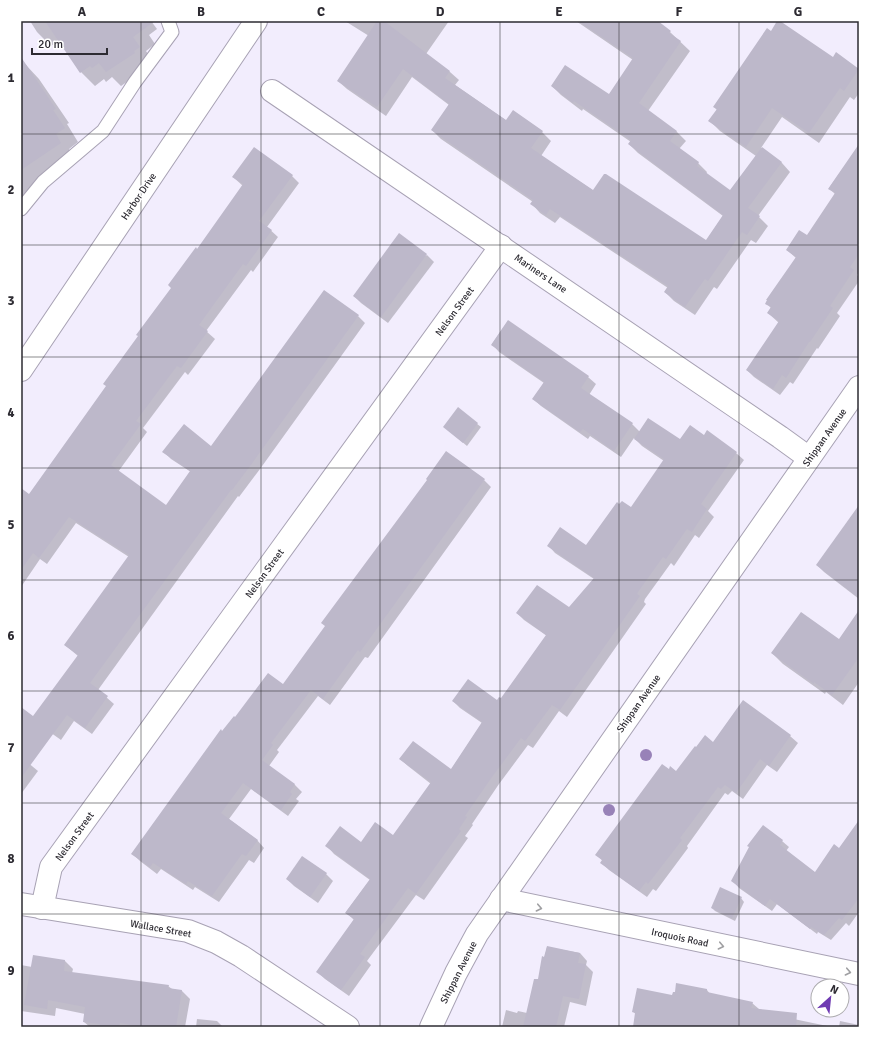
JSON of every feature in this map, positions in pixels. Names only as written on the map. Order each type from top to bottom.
[{"type":"street","name":"Harbor Drive","points":[[21,370],[256,21]]},
{"type":"street","name":"Mariners Lane","points":[[272,91],[501,246],[809,458]]},
{"type":"street","name":"Nelson Street","points":[[31,906],[51,867],[501,246]]},
{"type":"street","name":"Shippan Avenue","points":[[431,1027],[456,973],[477,934],[859,387]]},
{"type":"street","name":"Iroquois Road","points":[[501,899],[859,974]]},
{"type":"street","name":"Wallace Street","points":[[31,906],[188,931],[196,934],[216,942],[241,956],[348,1027]]},
{"type":"lane","points":[[21,208],[43,182],[103,131],[135,82],[172,32],[168,21]]},
{"type":"building","points":[[45,21],[155,21],[133,37],[140,47],[134,51],[135,53],[106,72],[99,63],[92,68],[90,66],[80,73]]},
{"type":"building","points":[[377,21],[384,21],[450,71],[445,78],[506,120],[513,110],[543,131],[531,148],[593,190],[604,174],[606,174],[706,240],[723,215],[628,144],[631,140],[574,101],[573,103],[551,86],[565,65],[609,94],[633,58],[578,21],[658,21],[671,31],[669,33],[681,41],[639,103],[677,131],[670,141],[699,162],[697,166],[730,190],[762,147],[782,162],[748,208],[760,216],[747,235],[742,232],[708,281],[705,279],[685,307],[664,292],[668,286],[550,209],[546,215],[530,204],[533,200],[431,130],[449,104],[403,69],[377,107],[337,81]]},
{"type":"building","points":[[777,21],[780,21],[833,57],[836,52],[859,69],[844,91],[840,88],[809,133],[772,108],[746,147],[708,121],[717,109],[713,107],[767,28],[771,31]]},
{"type":"building","points":[[21,57],[56,109],[53,110],[65,128],[56,134],[61,143],[21,170]]},
{"type":"building","points":[[859,144],[859,254],[850,267],[854,270],[830,306],[833,308],[786,378],[782,375],[773,389],[746,370],[779,321],[767,313],[771,307],[765,304],[766,300],[796,257],[786,250],[799,230],[807,235],[835,193],[828,189]]},
{"type":"building","points":[[254,147],[293,175],[259,221],[272,230],[246,266],[243,264],[199,325],[208,331],[181,368],[177,366],[136,421],[141,424],[111,465],[166,505],[190,471],[162,452],[184,424],[211,446],[324,290],[359,315],[90,683],[108,696],[85,728],[67,715],[21,778],[21,707],[33,716],[78,655],[64,645],[129,555],[69,517],[39,558],[33,553],[21,570],[21,488],[29,494],[106,386],[103,384],[138,336],[136,335],[171,288],[168,285],[196,247],[197,249],[243,184],[232,177]]},
{"type":"building","points":[[399,233],[427,254],[381,317],[353,296]]},
{"type":"building","points":[[508,320],[589,376],[581,388],[633,423],[614,451],[583,429],[580,432],[532,399],[544,382],[491,345]]},
{"type":"building","points":[[458,407],[478,423],[463,443],[443,427]]},
{"type":"building","points":[[648,418],[680,439],[690,425],[704,435],[707,430],[737,452],[701,504],[707,509],[692,532],[687,529],[666,559],[663,557],[638,592],[637,594],[640,596],[560,710],[552,705],[525,741],[521,738],[465,816],[467,817],[459,829],[461,831],[416,894],[408,888],[360,954],[365,957],[341,990],[316,972],[354,919],[345,913],[370,879],[325,846],[340,826],[361,842],[375,822],[393,835],[431,782],[399,759],[413,741],[451,769],[482,722],[452,701],[468,679],[497,700],[499,697],[501,698],[546,635],[516,613],[537,585],[569,607],[594,578],[547,546],[560,527],[586,545],[617,502],[619,504],[622,501],[631,507],[664,459],[634,439]]},
{"type":"building","points":[[446,451],[485,479],[360,652],[358,650],[323,699],[311,690],[271,743],[273,745],[262,760],[295,784],[290,792],[292,794],[281,810],[243,783],[221,813],[258,840],[246,856],[242,854],[212,896],[188,881],[186,884],[153,863],[150,867],[131,854],[221,729],[222,731],[234,716],[235,717],[268,673],[283,684],[325,626],[321,623],[427,480],[426,479]]},
{"type":"building","points":[[859,505],[859,598],[816,565]]},
{"type":"building","points":[[859,610],[859,657],[832,695],[771,653],[801,612],[839,639]]},
{"type":"building","points":[[743,700],[791,735],[769,766],[760,759],[736,793],[725,785],[721,789],[718,787],[680,838],[682,840],[648,884],[646,882],[639,891],[600,863],[602,860],[595,855],[662,764],[669,769],[670,766],[676,771],[705,735],[713,742]]},
{"type":"building","points":[[859,820],[859,898],[842,920],[839,918],[824,935],[811,927],[810,929],[770,899],[765,906],[731,881],[749,847],[747,846],[763,825],[783,840],[780,845],[815,872],[834,844],[839,848]]},
{"type":"building","points":[[302,856],[327,873],[310,897],[286,879]]},
{"type":"building","points":[[720,887],[742,897],[732,918],[711,908]]},
{"type":"building","points":[[547,946],[580,953],[578,963],[586,964],[579,999],[563,996],[556,1027],[523,1027],[534,979],[538,979],[542,956],[544,957]]},
{"type":"building","points":[[33,955],[65,960],[64,971],[169,985],[168,988],[182,990],[176,1027],[143,1027],[120,1023],[119,1027],[100,1027],[100,1024],[83,1022],[85,1007],[48,1000],[47,1009],[24,1005]]},
{"type":"building","points":[[676,983],[707,989],[707,992],[753,1002],[751,1008],[797,1013],[796,1027],[633,1027],[635,1013],[632,1012],[637,988],[672,995],[673,992],[675,992]]}]
